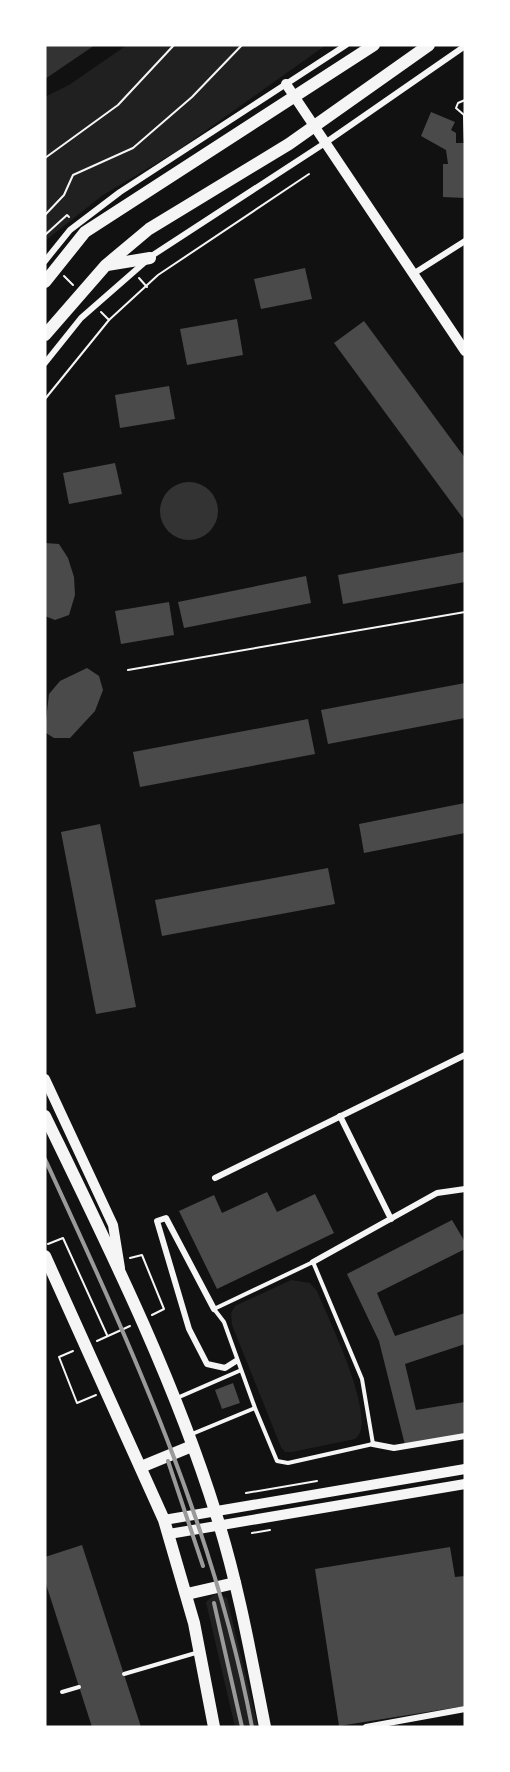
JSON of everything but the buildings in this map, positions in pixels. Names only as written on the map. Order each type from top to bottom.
[{"type":"main road","points":[[45,282],[86,232],[374,45]]},
{"type":"main road","points":[[45,335],[106,265],[149,229],[314,127],[429,45]]},
{"type":"main road","points":[[106,265],[150,258]]},
{"type":"main road","points":[[45,1116],[121,1275],[175,1399],[220,1526],[235,1583],[265,1727]]},
{"type":"main road","points":[[45,1256],[165,1520],[187,1594],[214,1727]]},
{"type":"main road","points":[[141,1467],[190,1441]]},
{"type":"main road","points":[[187,1594],[235,1583]]},
{"type":"street","points":[[45,261],[70,230],[120,192],[346,45]]},
{"type":"street","points":[[45,363],[81,318],[150,258],[325,143],[465,46]]},
{"type":"street","points":[[286,84],[465,351]]},
{"type":"street","points":[[413,274],[465,241]]},
{"type":"street","points":[[215,1178],[465,1054]]},
{"type":"street","points":[[45,1079],[113,1225],[121,1275]]},
{"type":"street","points":[[340,1116],[391,1219]]},
{"type":"street","points":[[313,1262],[437,1193],[465,1189]]},
{"type":"street","points":[[214,1310],[166,1218],[157,1221],[189,1329],[207,1364],[225,1368],[236,1361]]},
{"type":"street","points":[[373,1444],[394,1448],[465,1436]]},
{"type":"street","points":[[165,1520],[465,1468]]},
{"type":"street","points":[[169,1534],[465,1484]]},
{"type":"street","points":[[366,1727],[465,1709]]},
{"type":"lane","points":[[313,1262],[362,1379],[373,1444],[288,1462],[277,1461],[239,1371],[224,1322],[214,1310],[313,1262]]},
{"type":"lane","points":[[175,1399],[239,1371]]},
{"type":"lane","points":[[190,1441],[255,1408]]},
{"type":"lane","points":[[124,1674],[200,1652]]},
{"type":"lane","points":[[62,1692],[79,1687]]},
{"type":"path","points":[[45,158],[118,105],[174,45]]},
{"type":"path","points":[[45,215],[64,195],[73,176],[133,148],[192,97],[242,45]]},
{"type":"path","points":[[465,100],[458,103],[456,108],[458,112],[465,114],[465,143]]},
{"type":"path","points":[[109,320],[158,275],[309,174]]},
{"type":"path","points":[[45,235],[67,215]]},
{"type":"path","points":[[128,670],[465,612]]},
{"type":"path","points":[[52,1243],[63,1238],[107,1336]]},
{"type":"path","points":[[142,1255],[164,1309]]},
{"type":"path","points":[[97,1341],[126,1328]]},
{"type":"path","points":[[59,1357],[77,1403],[106,1391]]},
{"type":"shaded area","points":[[45,45],[95,45],[45,79]]},
{"type":"shaded area","points":[[127,45],[326,45],[177,151],[103,195],[45,241],[45,97],[69,85]]},
{"type":"shaded area","points":[[189,482],[200,484],[213,495],[218,511],[216,522],[205,535],[189,540],[178,538],[165,527],[160,511],[162,500],[173,487]]},
{"type":"shaded area","points":[[291,1280],[310,1283],[317,1291],[357,1391],[361,1429],[355,1439],[285,1452],[232,1325],[231,1313],[235,1306]]},
{"type":"shaded area","points":[[215,1594],[227,1598],[258,1727],[235,1727],[206,1602]]},
{"type":"railway","points":[[45,1159],[138,1367],[192,1508],[216,1579],[236,1652],[252,1727]]},
{"type":"railway","points":[[168,1461],[203,1566]]},
{"type":"railway","points":[[214,1603],[242,1727]]}]
